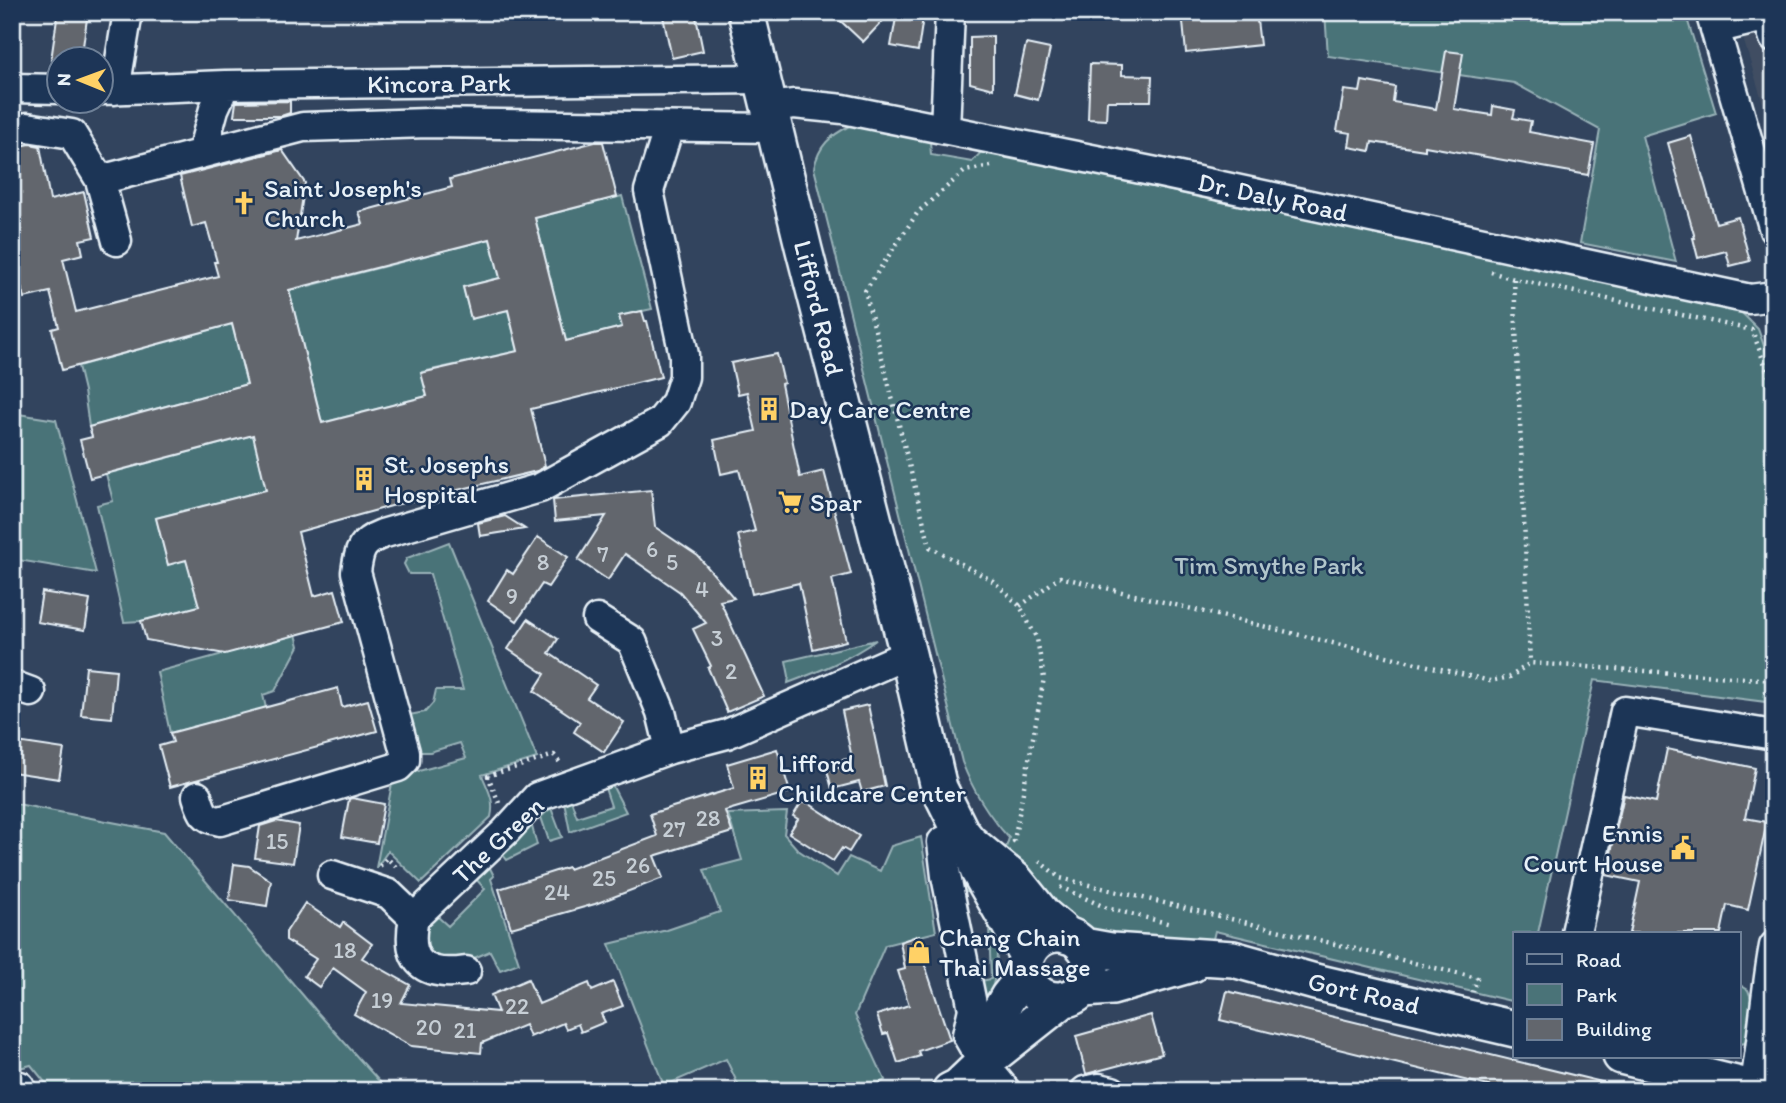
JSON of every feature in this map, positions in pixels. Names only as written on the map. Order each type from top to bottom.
[{"type":"main road","name":"Lifford Road","points":[[746,12],[908,654],[939,788],[1027,965]]},
{"type":"main road","name":"Lifford Road","points":[[965,837],[1015,880],[1043,915],[1075,941]]},
{"type":"main road","points":[[950,1091],[1074,994],[1090,972],[1091,963],[1075,941],[1058,934],[1040,939],[990,1028],[984,1063]]},
{"type":"main road","name":"Gort Road","points":[[1075,941],[1111,951],[1233,960],[1513,1029]]},
{"type":"main road","name":"Gort Road","points":[[1074,994],[1112,987],[1212,959]]},
{"type":"main road","points":[[1027,965],[1030,984],[1045,997],[1074,994]]},
{"type":"main road","points":[[1629,1058],[1759,1089]]},
{"type":"street","name":"Kincora Park","points":[[116,59],[128,12]]},
{"type":"street","points":[[945,129],[950,12]]},
{"type":"street","points":[[1774,38],[1768,20],[1761,18],[1712,21],[1774,230]]},
{"type":"street","name":"Kincora Park","points":[[116,90],[225,85],[769,105]]},
{"type":"street","points":[[202,153],[214,109],[225,85]]},
{"type":"street","points":[[12,88],[46,89]]},
{"type":"street","points":[[100,180],[303,127],[428,123],[669,127],[769,105]]},
{"type":"street","name":"Dr. Daly Road","points":[[769,105],[843,108],[1751,299],[1774,296]]},
{"type":"street","points":[[27,127],[72,134],[100,180],[117,241]]},
{"type":"street","points":[[197,796],[202,814],[208,819],[220,821],[398,767],[405,760],[405,752],[356,572],[359,551],[370,538],[540,488],[660,422],[676,402],[684,377],[684,355],[649,191],[669,127]]},
{"type":"street","points":[[597,620],[632,640],[661,712],[670,749]]},
{"type":"street","name":"The Green","points":[[414,918],[505,832],[537,797],[670,749],[727,734],[908,654]]},
{"type":"street","points":[[1576,932],[1625,711],[1774,735]]},
{"type":"street","points":[[965,837],[942,842],[946,876],[973,1009],[967,1035],[1006,1091]]},
{"type":"street","points":[[332,875],[389,894],[414,918],[411,936],[413,953],[426,968],[445,974],[466,971]]},
{"type":"street","points":[[1759,1089],[1767,982],[1774,946]]},
{"type":"street","points":[[1085,1091],[1099,1088],[1112,1091]]},
{"type":"path","points":[[1004,164],[965,171],[918,212],[865,291],[930,547],[993,581],[1020,606],[1037,639],[1044,678],[1014,841],[1023,848]]},
{"type":"path","points":[[1489,271],[1514,279],[1752,330],[1774,389]]},
{"type":"path","points":[[1514,279],[1530,663]]},
{"type":"path","points":[[1020,606],[1059,578],[1490,681],[1510,677],[1530,663],[1774,680]]},
{"type":"path","points":[[1032,855],[1060,878],[1477,978],[1466,1017]]},
{"type":"shaded area","points":[[1735,12],[1774,12],[1774,140],[1770,126]]},
{"type":"green space","points":[[1325,12],[1685,12],[1716,113],[1642,136],[1676,262],[1580,243],[1600,130],[1514,83],[1328,56]]},
{"type":"green space","name":"Tim Smythe Park","points":[[851,125],[930,141],[931,155],[972,162],[982,151],[1740,311],[1758,329],[1774,374],[1774,703],[1594,680],[1538,932],[1513,932],[1513,1002],[1215,931],[1212,943],[1119,942],[1106,938],[1075,918],[1005,851],[1009,838],[982,802],[962,762],[814,168],[826,142]]},
{"type":"green space","points":[[622,196],[652,309],[619,316],[622,327],[566,341],[535,218]]},
{"type":"green space","points":[[490,239],[500,278],[463,287],[471,318],[508,310],[518,351],[422,372],[427,396],[322,423],[289,291]]},
{"type":"green space","points":[[232,324],[247,384],[89,427],[78,366]]},
{"type":"green space","points":[[12,413],[56,420],[96,573],[12,559]]},
{"type":"green space","points":[[253,435],[261,469],[274,488],[156,518],[168,564],[186,560],[239,596],[141,621],[124,622],[97,505],[113,501],[106,474]]},
{"type":"green space","points":[[449,542],[537,758],[482,775],[489,790],[491,817],[421,883],[388,851],[376,868],[393,778],[466,758],[460,743],[430,752],[419,752],[413,747],[409,715],[425,712],[433,703],[436,690],[463,690],[430,574],[409,574],[404,564],[407,558]]},
{"type":"green space","points":[[296,634],[299,646],[275,691],[263,695],[266,708],[170,733],[157,672]]},
{"type":"green space","points":[[876,640],[844,659],[788,683],[786,661]]},
{"type":"green space","points":[[612,785],[626,812],[570,832],[564,801],[571,800],[577,817],[611,806],[605,788]]},
{"type":"green space","points":[[12,803],[164,832],[388,1091],[52,1091],[31,1065],[12,1070]]},
{"type":"green space","points":[[551,808],[562,837],[549,841],[541,817]]},
{"type":"green space","points":[[787,812],[784,834],[798,850],[837,876],[849,857],[880,871],[891,846],[921,837],[936,932],[885,945],[855,1015],[885,1080],[866,1091],[741,1091],[726,1059],[664,1086],[609,944],[667,930],[720,912],[704,870],[742,860],[728,814]]},
{"type":"green space","points":[[531,823],[537,845],[507,860],[499,850]]},
{"type":"green space","points":[[488,864],[494,876],[491,879],[519,963],[500,970],[490,951],[462,962],[451,962],[438,957],[427,947],[423,934],[426,926],[437,916],[448,926],[485,889],[475,878]]},
{"type":"green space","points":[[957,870],[964,872],[998,937],[996,971],[987,1012],[981,981],[991,979],[989,926],[973,890],[956,893]]},
{"type":"green space","points":[[1740,985],[1748,990],[1753,1004],[1754,1042],[1740,1044]]},
{"type":"building","points":[[58,12],[88,12],[83,46],[53,46]]},
{"type":"building","points":[[662,12],[695,12],[703,51],[672,58]]},
{"type":"building","points":[[831,12],[891,12],[863,42]]},
{"type":"building","points":[[897,12],[923,17],[918,51],[891,46]]},
{"type":"building","points":[[1182,12],[1256,12],[1260,45],[1186,53]]},
{"type":"building","points":[[993,36],[993,89],[970,83],[970,37]]},
{"type":"building","points":[[1026,44],[1050,49],[1038,100],[1015,94]]},
{"type":"building","points":[[1446,51],[1463,53],[1454,109],[1492,115],[1493,106],[1515,110],[1513,118],[1531,121],[1529,132],[1594,144],[1588,175],[1425,146],[1425,150],[1372,142],[1370,151],[1349,147],[1351,133],[1337,131],[1344,90],[1360,92],[1362,81],[1395,87],[1393,102],[1436,109]]},
{"type":"building","points":[[1090,64],[1122,65],[1122,75],[1152,76],[1151,101],[1107,101],[1106,120],[1088,119]]},
{"type":"building","points":[[290,101],[290,113],[281,116],[234,116],[236,102]]},
{"type":"building","points":[[1691,136],[1716,223],[1738,217],[1750,261],[1730,266],[1726,251],[1698,258],[1695,238],[1668,143]]},
{"type":"building","name":"St. Josephs Hospital","points":[[603,142],[617,197],[535,218],[566,341],[622,327],[619,316],[642,311],[661,377],[531,409],[545,466],[537,471],[395,505],[298,532],[314,596],[335,590],[344,622],[225,654],[146,640],[141,621],[199,606],[186,560],[168,565],[156,518],[266,490],[253,435],[90,478],[80,440],[92,437],[89,427],[247,384],[232,324],[62,370],[52,329],[59,327],[50,292],[24,298],[12,250],[12,148],[30,144],[40,146],[50,200],[84,192],[94,237],[80,240],[83,254],[63,259],[76,312],[218,276],[214,262],[217,262],[206,223],[192,227],[180,176],[282,150],[305,183],[296,241],[363,224],[359,212],[452,187],[450,179]],"holes":[[[490,239],[500,278],[463,287],[471,319],[508,310],[518,351],[421,373],[427,396],[322,423],[289,290]]]},
{"type":"building","points":[[777,354],[800,477],[824,471],[851,574],[832,579],[846,641],[813,649],[799,583],[752,594],[738,535],[755,531],[739,470],[721,474],[714,440],[756,431],[747,392],[738,394],[731,363]]},
{"type":"building","points":[[651,490],[655,527],[698,556],[734,598],[720,601],[764,696],[727,712],[708,668],[711,666],[693,629],[706,623],[680,592],[625,554],[608,580],[578,560],[606,516],[555,521],[553,500]]},
{"type":"building","points":[[505,516],[525,529],[480,536],[478,523]]},
{"type":"building","points":[[538,537],[568,557],[548,587],[542,584],[517,621],[488,601],[507,570],[513,574]]},
{"type":"building","points":[[42,592],[90,600],[85,630],[37,622]]},
{"type":"building","points":[[528,619],[558,639],[549,653],[596,685],[587,698],[624,722],[604,752],[574,732],[580,722],[534,691],[545,674],[508,649]]},
{"type":"building","points":[[86,667],[116,670],[112,718],[81,715]]},
{"type":"building","points":[[338,688],[342,707],[368,700],[377,731],[170,787],[159,746],[173,742],[170,733]]},
{"type":"building","points":[[868,705],[885,786],[862,792],[859,782],[832,789],[827,770],[839,768],[837,761],[852,758],[842,711]]},
{"type":"building","points":[[17,742],[64,749],[59,779],[12,772]]},
{"type":"building","points":[[777,749],[790,792],[725,811],[732,832],[654,856],[663,878],[595,904],[511,928],[499,889],[568,867],[569,869],[657,836],[650,814],[734,788],[727,764]]},
{"type":"building","name":"Ennis Court House","points":[[1667,749],[1755,768],[1745,818],[1767,822],[1748,910],[1727,905],[1721,932],[1629,932],[1640,882],[1606,875],[1624,795],[1656,802]]},
{"type":"building","points":[[349,799],[384,804],[377,843],[342,837]]},
{"type":"building","points":[[801,803],[808,803],[859,836],[849,852],[842,848],[833,861],[789,833],[798,819],[793,816]]},
{"type":"building","points":[[276,821],[299,825],[293,863],[255,858],[260,826]]},
{"type":"building","points":[[234,864],[249,866],[271,881],[267,906],[229,900]]},
{"type":"building","points":[[305,903],[340,927],[343,922],[372,944],[362,958],[410,985],[401,1003],[498,1012],[491,995],[528,979],[539,1004],[589,983],[592,991],[613,982],[623,1006],[601,1014],[605,1022],[581,1032],[578,1024],[566,1029],[563,1023],[530,1037],[525,1025],[482,1043],[481,1053],[411,1046],[354,1014],[366,992],[333,968],[319,987],[304,976],[316,959],[286,940],[286,932]]},
{"type":"building","points":[[919,935],[924,962],[950,1040],[918,1051],[920,1056],[898,1063],[888,1033],[883,1034],[877,1015],[909,1005],[898,971],[905,969],[900,942]]},
{"type":"building","points":[[1227,991],[1606,1083],[1605,1091],[1509,1091],[1220,1020]]},
{"type":"building","points":[[1151,1015],[1162,1054],[1086,1074],[1076,1036]]},
{"type":"place","name":"Saint Joseph's Church","points":[[244,203]]},
{"type":"place","name":"Day Care Centre","points":[[769,409]]},
{"type":"place","name":"St. Josephs Hospital","points":[[364,479]]},
{"type":"place","name":"Spar","points":[[790,502]]},
{"type":"place","name":"Lifford Childcare Center","points":[[758,778]]},
{"type":"place","name":"Ennis Court House","points":[[1683,848]]},
{"type":"place","name":"Chang Chain Thai Massage","points":[[919,952]]}]
